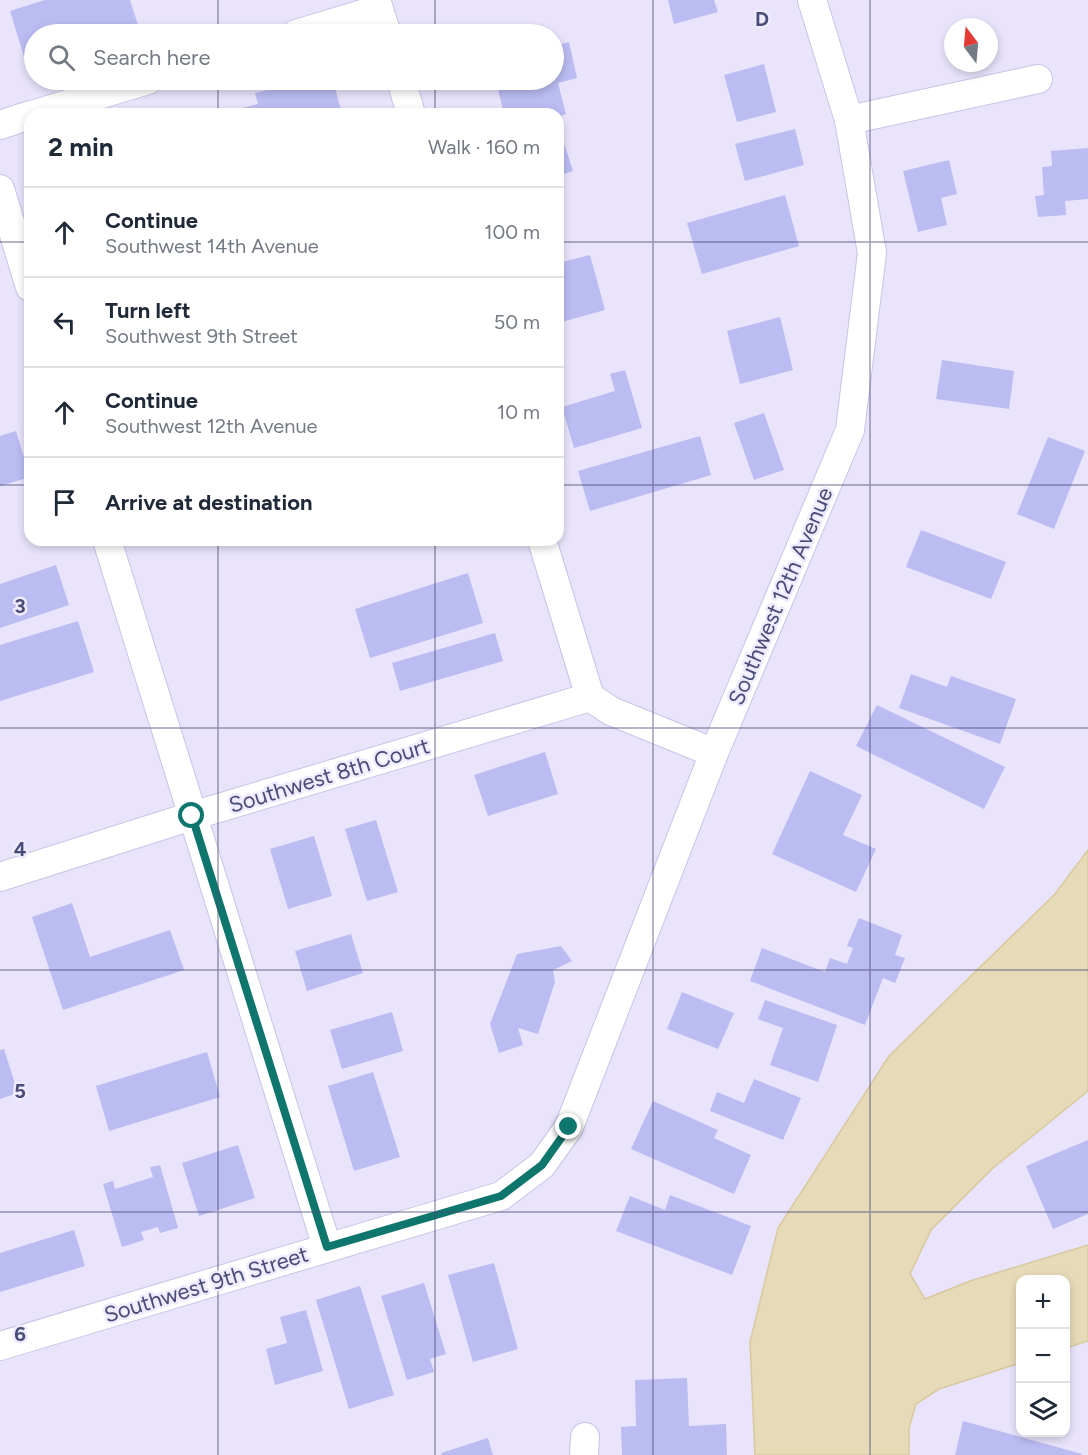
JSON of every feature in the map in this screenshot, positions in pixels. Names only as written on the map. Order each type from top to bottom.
[{"type":"street","name":"Southwest 12th Avenue","points":[[542,1165],[569,1127],[714,753],[850,430],[872,253],[849,120],[812,0]]},
{"type":"street","points":[[341,24],[381,15]]},
{"type":"street","points":[[849,120],[1038,79]]},
{"type":"street","points":[[55,108],[115,90]]},
{"type":"street","points":[[404,90],[409,108]]},
{"type":"street","points":[[0,125],[24,118]]},
{"type":"street","points":[[0,189],[24,267]]},
{"type":"street","points":[[109,546],[327,1247]]},
{"type":"street","points":[[544,546],[590,697],[611,711],[714,753]]},
{"type":"street","name":"Southwest 8th Court","points":[[0,877],[192,816],[590,697]]},
{"type":"street","name":"Southwest 9th Street","points":[[0,1346],[501,1196],[542,1165]]},
{"type":"shaded area","points":[[1088,850],[1088,1091],[993,1168],[931,1230],[910,1274],[925,1299],[970,1281],[1088,1245],[1088,1341],[1070,1347],[1070,1275],[1016,1275],[1016,1364],[939,1389],[916,1404],[909,1428],[909,1455],[755,1455],[750,1342],[778,1228],[889,1056],[1055,894]]},
{"type":"building","points":[[45,0],[130,0],[138,24],[24,24],[24,57],[10,11]]},
{"type":"building","points":[[668,0],[714,0],[718,12],[674,24]]},
{"type":"building","points":[[569,42],[577,78],[564,81],[564,43]]},
{"type":"building","points":[[764,64],[776,112],[737,122],[724,75]]},
{"type":"building","points":[[267,90],[336,90],[340,108],[243,108],[258,104],[255,93]]},
{"type":"building","points":[[498,90],[560,90],[566,114],[564,115],[564,108],[503,108]]},
{"type":"building","points":[[795,129],[804,165],[745,181],[735,144]]},
{"type":"building","points":[[564,143],[573,171],[564,174]]},
{"type":"building","points":[[1088,148],[1088,199],[1065,201],[1066,215],[1038,217],[1035,196],[1044,195],[1042,167],[1052,166],[1051,151]]},
{"type":"building","points":[[949,160],[957,194],[941,198],[947,225],[918,232],[903,171]]},
{"type":"building","points":[[785,195],[799,246],[702,274],[687,223]]},
{"type":"building","points":[[590,255],[605,310],[564,321],[564,262]]},
{"type":"building","points":[[780,317],[793,370],[740,384],[727,331]]},
{"type":"building","points":[[942,360],[1014,371],[1009,409],[936,399]]},
{"type":"building","points":[[625,370],[642,428],[574,448],[564,406],[615,391],[610,374]]},
{"type":"building","points":[[764,413],[784,470],[754,480],[734,423]]},
{"type":"building","points":[[16,431],[24,457],[24,479],[0,486],[0,436]]},
{"type":"building","points":[[700,436],[711,475],[590,511],[578,471]]},
{"type":"building","points":[[1048,437],[1085,451],[1054,529],[1017,514]]},
{"type":"building","points":[[921,530],[1006,562],[991,599],[906,567]]},
{"type":"building","points":[[56,565],[69,605],[0,628],[0,584]]},
{"type":"building","points":[[468,573],[483,623],[370,658],[355,609]]},
{"type":"building","points":[[78,621],[94,672],[0,701],[0,645]]},
{"type":"building","points":[[495,633],[503,661],[400,691],[392,663]]},
{"type":"building","points":[[911,674],[947,687],[951,676],[1016,699],[1000,744],[899,708]]},
{"type":"building","points":[[877,705],[1005,767],[984,809],[856,746]]},
{"type":"building","points":[[545,752],[558,794],[488,816],[474,775]]},
{"type":"building","points":[[810,771],[862,795],[843,835],[876,849],[856,892],[772,854]]},
{"type":"building","points":[[376,820],[398,892],[367,901],[345,829]]},
{"type":"building","points":[[314,836],[332,896],[288,909],[270,849]]},
{"type":"building","points":[[72,903],[90,957],[170,930],[184,970],[63,1010],[32,917]]},
{"type":"building","points":[[859,918],[902,935],[895,955],[905,958],[895,983],[883,978],[865,1025],[750,981],[762,948],[825,972],[830,958],[847,964],[853,948],[847,946]]},
{"type":"building","points":[[351,934],[363,973],[307,991],[295,951]]},
{"type":"building","points":[[561,946],[572,961],[553,970],[555,982],[538,1034],[518,1028],[523,1045],[499,1053],[490,1024],[517,954]]},
{"type":"building","points":[[682,992],[734,1013],[718,1049],[667,1029]]},
{"type":"building","points":[[765,1000],[837,1025],[818,1082],[770,1065],[783,1028],[758,1019]]},
{"type":"building","points":[[392,1012],[403,1051],[342,1069],[330,1030]]},
{"type":"building","points":[[4,1049],[18,1093],[0,1099],[0,1050]]},
{"type":"building","points":[[207,1052],[220,1097],[109,1131],[96,1086]]},
{"type":"building","points":[[373,1072],[400,1157],[354,1171],[328,1086]]},
{"type":"building","points":[[754,1079],[801,1098],[783,1140],[710,1111],[717,1092],[744,1103]]},
{"type":"building","points":[[653,1101],[718,1130],[714,1138],[751,1155],[734,1194],[631,1149]]},
{"type":"building","points":[[1088,1140],[1088,1214],[1053,1229],[1026,1166]]},
{"type":"building","points":[[238,1145],[255,1198],[199,1216],[182,1163]]},
{"type":"building","points":[[160,1165],[178,1228],[160,1233],[158,1227],[141,1232],[144,1240],[122,1247],[103,1184],[113,1181],[115,1189],[153,1177],[150,1167]]},
{"type":"building","points":[[670,1195],[751,1226],[732,1275],[616,1231],[630,1196],[665,1210]]},
{"type":"building","points":[[74,1230],[85,1266],[0,1292],[0,1253]]},
{"type":"building","points":[[494,1263],[518,1349],[473,1362],[448,1275]]},
{"type":"building","points":[[424,1283],[446,1354],[430,1359],[434,1372],[407,1380],[381,1296]]},
{"type":"building","points":[[360,1286],[394,1395],[349,1409],[316,1300]]},
{"type":"building","points":[[306,1310],[323,1371],[275,1385],[266,1349],[287,1343],[280,1317]]},
{"type":"building","points":[[687,1378],[689,1426],[726,1424],[727,1455],[622,1455],[621,1427],[636,1426],[635,1380]]},
{"type":"building","points":[[963,1421],[1082,1454],[1082,1455],[955,1455]]},
{"type":"building","points":[[488,1438],[493,1455],[442,1455],[441,1453]]},
{"type":"route","points":[[192,816],[327,1247],[501,1196],[542,1165],[569,1127]]}]
